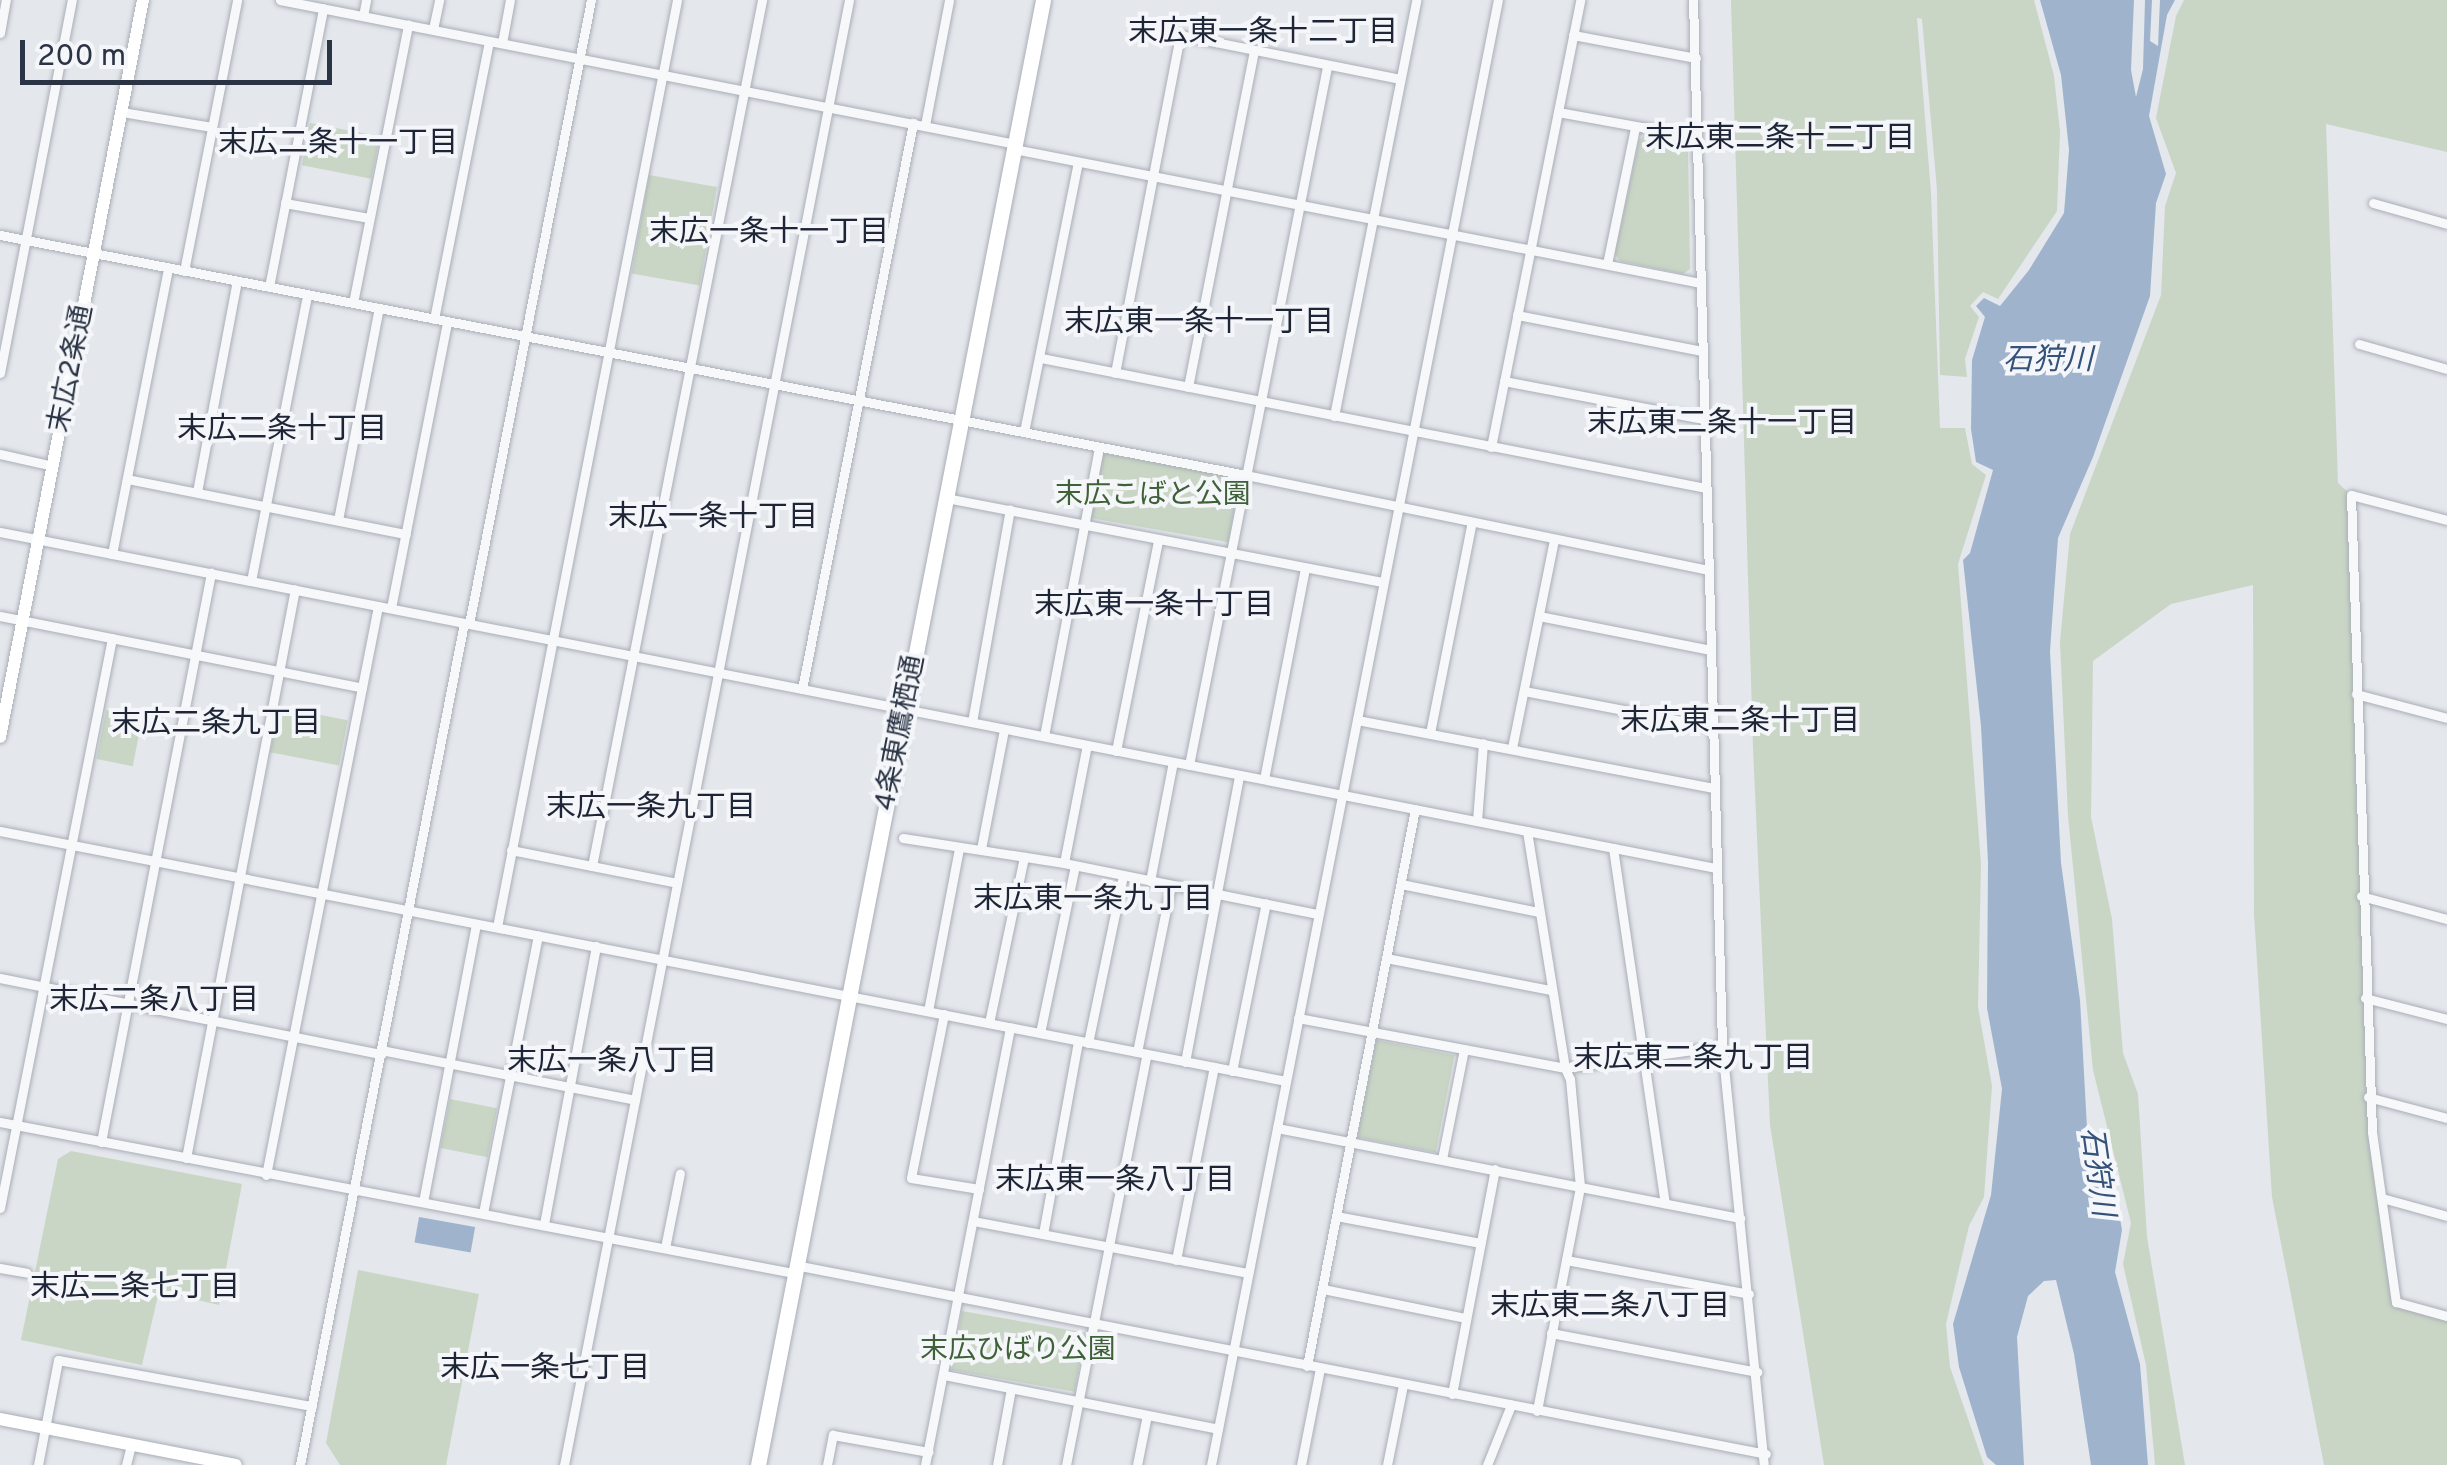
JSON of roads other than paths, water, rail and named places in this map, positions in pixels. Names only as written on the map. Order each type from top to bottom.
[{"type":"highway","name":"4条東鷹栖通","points":[[758,1465],[1043,0]]},
{"type":"street","points":[[0,33],[6,0]]},
{"type":"street","points":[[0,374],[72,0]]},
{"type":"street","name":"末広2条通","points":[[0,737],[143,0]]},
{"type":"street","points":[[184,271],[237,0]]},
{"type":"street","points":[[280,0],[925,125],[1078,162],[1299,207],[1701,283]]},
{"type":"street","points":[[363,16],[366,0]]},
{"type":"street","points":[[434,29],[439,0]]},
{"type":"street","points":[[502,43],[510,0]]},
{"type":"street","points":[[300,1465],[591,0]]},
{"type":"street","points":[[497,928],[677,0]]},
{"type":"street","points":[[592,866],[762,0]]},
{"type":"street","points":[[564,1465],[850,0]]},
{"type":"street","points":[[925,125],[949,0]]},
{"type":"street","points":[[1334,416],[1416,0]]},
{"type":"street","points":[[1211,1465],[1498,0]]},
{"type":"street","points":[[1491,447],[1580,0]]},
{"type":"street","points":[[0,1122],[665,1248],[958,1297],[1511,1405],[1765,1460],[1722,1046],[1693,0]]},
{"type":"street","points":[[268,287],[323,8]]},
{"type":"street","points":[[353,303],[408,24]]},
{"type":"street","points":[[1114,373],[1180,35],[1400,79]]},
{"type":"street","points":[[1573,35],[1696,58]]},
{"type":"street","points":[[434,319],[488,41]]},
{"type":"street","points":[[1188,388],[1254,52]]},
{"type":"street","points":[[1190,765],[1327,67]]},
{"type":"street","points":[[122,112],[212,127]]},
{"type":"street","points":[[1558,112],[1697,138]]},
{"type":"street","points":[[802,689],[913,124]]},
{"type":"street","points":[[1607,264],[1635,127]]},
{"type":"street","points":[[1024,432],[1078,162]]},
{"type":"street","points":[[285,203],[369,218]]},
{"type":"street","points":[[2374,203],[2447,224]]},
{"type":"street","points":[[0,236],[1246,475],[1471,525],[1708,570]]},
{"type":"street","points":[[112,554],[168,268]]},
{"type":"street","points":[[197,492],[237,281]]},
{"type":"street","points":[[250,581],[307,295]]},
{"type":"street","points":[[338,520],[379,308]]},
{"type":"street","points":[[1517,315],[1702,351]]},
{"type":"street","points":[[390,608],[448,322]]},
{"type":"street","points":[[2359,344],[2447,369]]},
{"type":"street","points":[[1041,358],[1706,488]]},
{"type":"street","points":[[1504,381],[1704,419]]},
{"type":"street","points":[[1044,736],[1099,447]]},
{"type":"street","points":[[0,454],[53,466]]},
{"type":"street","points":[[126,479],[406,534]]},
{"type":"street","points":[[2447,520],[2351,495],[2368,1097],[2396,1302],[2447,1316]]},
{"type":"street","points":[[946,498],[1383,582]]},
{"type":"street","points":[[972,722],[1010,510]]},
{"type":"street","points":[[1430,733],[1471,525]]},
{"type":"street","points":[[0,532],[1716,868]]},
{"type":"street","points":[[1512,748],[1554,539]]},
{"type":"street","points":[[1116,751],[1158,540]]},
{"type":"street","points":[[1264,780],[1305,569]]},
{"type":"street","points":[[102,1142],[211,573]]},
{"type":"street","points":[[186,1158],[295,590]]},
{"type":"street","points":[[266,1174],[378,606]]},
{"type":"street","points":[[0,616],[362,688]]},
{"type":"street","points":[[1539,616],[1711,650]]},
{"type":"street","points":[[0,1208],[112,638]]},
{"type":"street","points":[[1524,690],[1712,727]]},
{"type":"street","points":[[2356,694],[2447,718]]},
{"type":"street","points":[[1357,720],[1714,788]]},
{"type":"street","points":[[981,850],[1004,729]]},
{"type":"street","points":[[1477,821],[1483,742]]},
{"type":"street","points":[[1040,1033],[1087,745]]},
{"type":"street","points":[[1150,881],[1173,762]]},
{"type":"street","points":[[1185,1062],[1239,775]]},
{"type":"street","points":[[1306,1366],[1415,809]]},
{"type":"street","points":[[1527,831],[1564,1068],[1570,1079],[1580,1187],[1537,1411]]},
{"type":"street","points":[[0,832],[1286,1081]]},
{"type":"street","points":[[902,838],[1024,856],[1318,914]]},
{"type":"street","points":[[1614,848],[1664,1203]]},
{"type":"street","points":[[928,1011],[958,849]]},
{"type":"street","points":[[511,850],[677,882]]},
{"type":"street","points":[[990,1023],[1024,856]]},
{"type":"street","points":[[1043,1234],[1122,876]]},
{"type":"street","points":[[1401,884],[1539,912]]},
{"type":"street","points":[[1066,1465],[1171,885]]},
{"type":"street","points":[[2361,896],[2447,920]]},
{"type":"street","points":[[1232,1071],[1266,903]]},
{"type":"street","points":[[423,1202],[476,924]]},
{"type":"street","points":[[483,1213],[538,935]]},
{"type":"street","points":[[544,1224],[596,946]]},
{"type":"street","points":[[1386,958],[1551,990]]},
{"type":"street","points":[[0,978],[635,1100]]},
{"type":"street","points":[[2365,998],[2447,1019]]},
{"type":"street","points":[[944,1014],[911,1178],[979,1189]]},
{"type":"street","points":[[1298,1018],[1564,1068],[1722,1046]]},
{"type":"street","points":[[926,1465],[1010,1027]]},
{"type":"street","points":[[1442,1159],[1464,1049]]},
{"type":"street","points":[[1176,1260],[1214,1067]]},
{"type":"street","points":[[2368,1097],[2447,1118]]},
{"type":"street","points":[[1277,1128],[1740,1218]]},
{"type":"street","points":[[1452,1394],[1495,1169]]},
{"type":"street","points":[[665,1248],[680,1173]]},
{"type":"street","points":[[2382,1198],[2447,1216]]},
{"type":"street","points":[[1336,1216],[1480,1243]]},
{"type":"street","points":[[973,1221],[1248,1273]]},
{"type":"street","points":[[1566,1260],[1749,1294]]},
{"type":"street","points":[[0,1268],[27,1273]]},
{"type":"street","points":[[1323,1289],[1466,1318]]},
{"type":"street","points":[[1551,1333],[1758,1372]]},
{"type":"street","points":[[38,1465],[58,1360],[312,1406]]},
{"type":"street","points":[[1302,1465],[1320,1368]]},
{"type":"street","points":[[944,1375],[1218,1429]]},
{"type":"street","points":[[1386,1465],[1404,1385]]},
{"type":"street","points":[[998,1465],[1012,1388]]},
{"type":"street","points":[[1486,1465],[1511,1405]]},
{"type":"street","points":[[1136,1465],[1146,1414]]},
{"type":"street","points":[[0,1419],[236,1465]]},
{"type":"street","points":[[828,1465],[833,1435],[928,1452]]},
{"type":"street","points":[[126,1465],[130,1444]]},
{"type":"water","name":"石狩川","points":[[2040,0],[2134,0],[2131,70],[2136,97],[2143,69],[2145,0],[2152,0],[2150,41],[2158,46],[2160,0],[2175,0],[2167,15],[2149,116],[2166,174],[2156,203],[2150,296],[2093,457],[2058,538],[2050,651],[2061,863],[2080,1000],[2087,1128],[2108,1149],[2122,1230],[2115,1272],[2140,1364],[2148,1465],[2091,1465],[2074,1354],[2056,1280],[2044,1281],[2028,1296],[2017,1337],[2024,1465],[1996,1465],[1987,1457],[1959,1367],[1953,1324],[1991,1195],[2002,1089],[1987,1008],[1988,862],[1981,726],[1963,560],[1970,553],[1993,470],[1976,462],[1971,429],[1972,360],[1985,317],[1976,306],[1984,298],[2000,306],[2029,270],[2064,213],[2069,150],[2061,75]]},
{"type":"water","points":[[419,1217],[475,1227],[471,1253],[414,1243]]},
{"type":"district","name":"末広東一条十二丁目","points":[[1263,34]]},
{"type":"district","name":"末広東二条十二丁目","points":[[1780,140]]},
{"type":"district","name":"末広二条十一丁目","points":[[338,145]]},
{"type":"district","name":"末広一条十一丁目","points":[[769,234]]},
{"type":"district","name":"末広東一条十一丁目","points":[[1199,324]]},
{"type":"district","name":"末広東二条十一丁目","points":[[1722,425]]},
{"type":"district","name":"末広二条十丁目","points":[[282,431]]},
{"type":"district","name":"末広一条十丁目","points":[[713,519]]},
{"type":"district","name":"末広東一条十丁目","points":[[1154,607]]},
{"type":"district","name":"末広東二条十丁目","points":[[1740,723]]},
{"type":"district","name":"末広二条九丁目","points":[[216,725]]},
{"type":"district","name":"末広一条九丁目","points":[[651,809]]},
{"type":"district","name":"末広東一条九丁目","points":[[1093,901]]},
{"type":"district","name":"末広二条八丁目","points":[[154,1002]]},
{"type":"district","name":"末広東二条九丁目","points":[[1693,1060]]},
{"type":"district","name":"末広一条八丁目","points":[[612,1063]]},
{"type":"district","name":"末広東一条八丁目","points":[[1115,1182]]},
{"type":"district","name":"末広二条七丁目","points":[[135,1289]]},
{"type":"district","name":"末広東二条八丁目","points":[[1610,1308]]},
{"type":"district","name":"末広一条七丁目","points":[[545,1370]]},
{"type":"park label","name":"末広こばと公園","points":[[1153,496]]},
{"type":"park label","name":"末広ひばり公園","points":[[1018,1351]]}]
